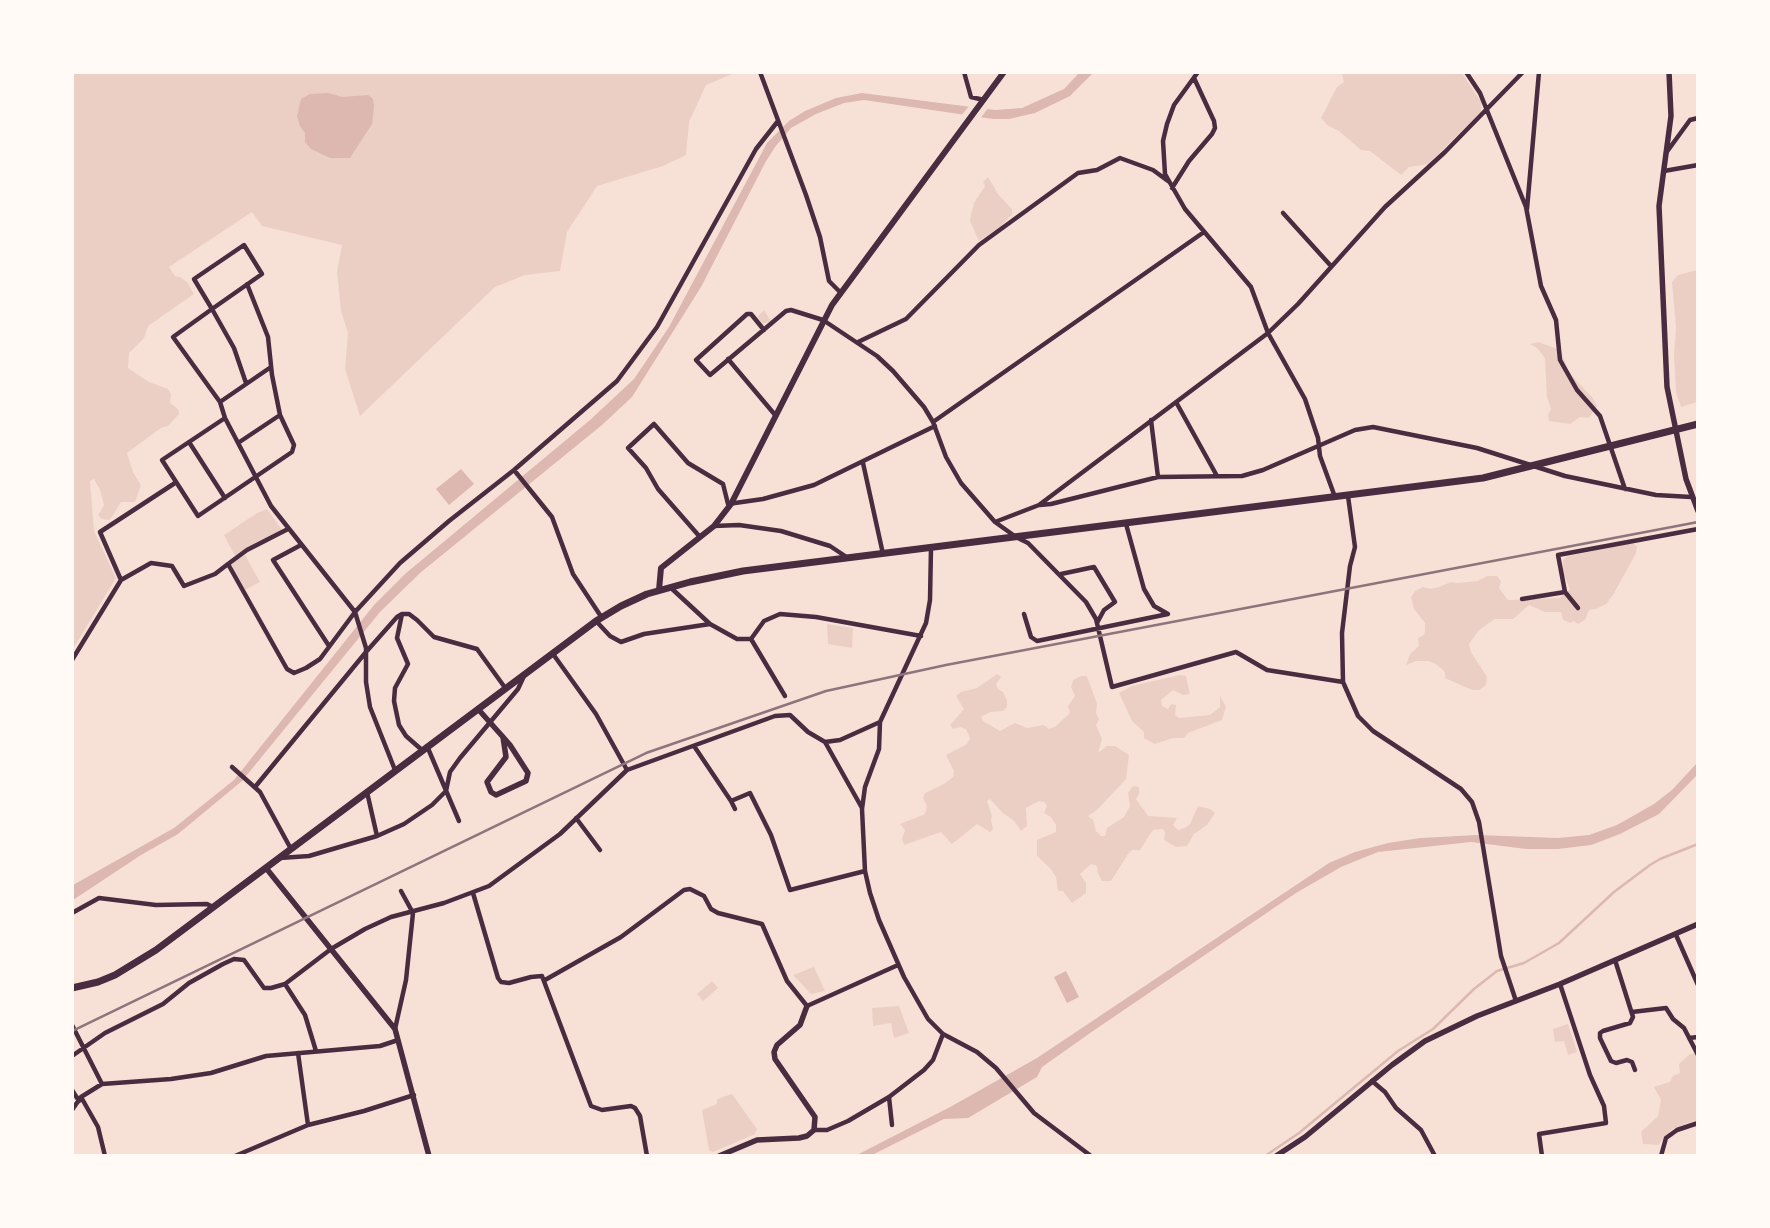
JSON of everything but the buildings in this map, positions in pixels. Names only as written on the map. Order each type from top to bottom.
[{"type":"main road","points":[[659,590],[661,568],[714,526],[731,504],[823,320],[840,292],[1004,72]]},
{"type":"main road","points":[[72,988],[98,982],[136,963],[599,620],[635,599],[659,590],[743,572],[1464,481],[1536,466],[1698,424]]},
{"type":"street","points":[[760,72],[817,229],[829,281],[840,292]]},
{"type":"street","points":[[964,72],[972,97],[983,101]]},
{"type":"street","points":[[1198,72],[1174,105],[1164,133],[1164,165],[1168,181],[1185,209],[1251,287],[1268,333],[1305,399],[1335,497]]},
{"type":"street","points":[[1466,72],[1480,93],[1527,213],[1541,286],[1556,320],[1560,360],[1577,390],[1600,416],[1625,488]]},
{"type":"street","points":[[995,522],[1039,505],[1268,333],[1385,207],[1446,152],[1486,108],[1523,72]]},
{"type":"street","points":[[1527,213],[1539,72]]},
{"type":"street","points":[[1669,72],[1671,116],[1659,206],[1667,387],[1691,498],[1698,511]]},
{"type":"street","points":[[1172,188],[1186,165],[1215,128],[1214,121],[1194,78]]},
{"type":"street","points":[[1666,154],[1690,120],[1698,118]]},
{"type":"street","points":[[228,564],[287,669],[294,673],[306,668],[320,658],[385,578],[417,547],[515,471],[617,381],[657,327],[756,149],[779,124]]},
{"type":"street","points":[[858,342],[906,319],[979,245],[1078,173],[1097,170],[1120,158],[1153,170],[1168,181]]},
{"type":"street","points":[[1664,171],[1698,165]]},
{"type":"street","points":[[1283,213],[1331,266]]},
{"type":"street","points":[[700,537],[658,489],[646,468],[628,448],[655,424],[688,464],[722,484],[726,501],[731,504],[763,499],[814,485],[863,462],[934,424],[1204,232]]},
{"type":"street","points":[[246,383],[234,348],[212,309],[194,279],[244,245],[262,272],[247,284],[212,309],[174,337],[220,402],[225,418],[266,499],[356,615],[366,650],[366,682],[370,707],[395,770]]},
{"type":"street","points":[[225,418],[162,460],[175,483],[198,516],[292,452],[294,445],[280,415],[271,367],[268,337],[247,284]]},
{"type":"street","points":[[764,330],[751,314],[747,314],[696,360],[710,375],[764,330],[786,311],[791,310],[823,320],[858,342],[893,370],[919,400],[934,424],[946,457],[961,483],[995,522],[1028,543],[1061,574],[1086,602],[1097,625],[1112,687],[1236,652],[1267,670],[1343,682]]},
{"type":"street","points":[[728,360],[776,416]]},
{"type":"street","points":[[220,402],[271,367]]},
{"type":"street","points":[[1176,402],[1217,476]]},
{"type":"street","points":[[238,443],[280,415]]},
{"type":"street","points":[[1151,420],[1158,477]]},
{"type":"street","points":[[1039,505],[1051,504],[1158,477],[1242,476],[1263,470],[1355,430],[1373,427],[1477,448],[1565,476],[1656,495],[1691,498]]},
{"type":"street","points":[[189,442],[225,498]]},
{"type":"street","points":[[863,462],[883,554]]},
{"type":"street","points":[[515,471],[552,517],[573,574],[610,636],[621,642],[644,634],[710,624]]},
{"type":"street","points":[[121,580],[100,532],[175,483]]},
{"type":"street","points":[[1348,496],[1355,547],[1350,566],[1342,633],[1343,682],[1358,716],[1373,731],[1461,789],[1472,802],[1479,822],[1487,863],[1501,956],[1516,1001]]},
{"type":"street","points":[[1024,614],[1031,637],[1038,641],[1097,625],[1168,614],[1154,606],[1144,589],[1126,524]]},
{"type":"street","points":[[714,526],[739,525],[780,531],[830,546],[849,559]]},
{"type":"street","points":[[72,660],[121,580],[151,563],[165,564],[172,566],[184,586],[215,574],[247,550],[288,529]]},
{"type":"street","points":[[1578,608],[1565,592],[1558,555],[1698,529]]},
{"type":"street","points":[[300,545],[273,560],[329,646]]},
{"type":"street","points":[[931,548],[930,600],[926,623],[880,722],[879,749],[865,787],[862,809],[865,872],[874,909],[898,965],[918,1005],[943,1034],[977,1052],[997,1070],[1042,1120],[1091,1156]]},
{"type":"street","points":[[1061,574],[1094,567],[1115,602],[1104,610],[1097,625]]},
{"type":"street","points":[[670,587],[710,624],[737,639],[751,639]]},
{"type":"street","points":[[1522,598],[1565,592]]},
{"type":"street","points":[[402,614],[397,638],[408,664],[395,688],[394,700],[399,725],[406,736],[424,748],[459,821]]},
{"type":"street","points":[[255,787],[366,650],[397,616],[402,614],[409,614],[418,620],[434,637],[477,649],[506,689]]},
{"type":"street","points":[[751,639],[764,621],[780,614],[834,620],[921,636]]},
{"type":"street","points":[[751,639],[785,696]]},
{"type":"street","points":[[553,654],[598,718],[627,770]]},
{"type":"street","points":[[279,858],[309,856],[378,836],[432,806],[446,791],[450,772],[471,744],[491,723],[518,689],[525,675]]},
{"type":"street","points":[[478,709],[503,737],[527,770],[529,778],[526,782],[496,795],[491,792],[487,782],[506,757],[503,737]]},
{"type":"street","points":[[72,1056],[105,1033],[163,1004],[189,983],[234,959],[244,960],[264,988],[285,984],[331,949],[382,921],[473,893],[504,876],[576,818],[627,770],[783,714],[796,718],[808,732],[825,742],[862,809]]},
{"type":"street","points":[[825,742],[840,740],[880,722]]},
{"type":"street","points":[[694,746],[735,809]]},
{"type":"street","points":[[232,767],[255,787],[291,849]]},
{"type":"street","points":[[367,792],[378,836]]},
{"type":"street","points":[[731,801],[750,793],[771,835],[790,890],[865,872]]},
{"type":"street","points":[[576,818],[600,850]]},
{"type":"street","points":[[266,868],[395,1029],[430,1156]]},
{"type":"street","points":[[545,980],[621,937],[684,890],[690,889],[704,896],[711,909],[718,913],[762,924],[787,982],[807,1006]]},
{"type":"street","points":[[395,1029],[406,980],[413,912],[401,891]]},
{"type":"street","points":[[473,893],[498,978],[501,982],[509,983],[538,976],[545,980],[591,1106],[602,1110],[631,1106],[635,1108],[640,1116],[647,1156]]},
{"type":"street","points":[[72,913],[100,898],[156,905],[208,904],[213,907]]},
{"type":"street","points":[[1276,1156],[1304,1137],[1372,1081],[1425,1042],[1516,1001],[1676,935],[1698,924]]},
{"type":"street","points":[[1676,935],[1698,985]]},
{"type":"street","points":[[1615,960],[1632,1012],[1630,1023],[1603,1031],[1600,1034],[1611,1062],[1616,1063],[1627,1060],[1632,1062],[1635,1070]]},
{"type":"street","points":[[814,1130],[815,1117],[775,1059],[774,1052],[777,1045],[800,1025],[807,1006],[898,965]]},
{"type":"street","points":[[285,984],[305,1015],[316,1051]]},
{"type":"street","points":[[1542,1156],[1539,1134],[1606,1123],[1604,1106],[1590,1075],[1560,984]]},
{"type":"street","points":[[1632,1012],[1666,1008],[1689,1038],[1698,1055]]},
{"type":"street","points":[[72,1025],[102,1084]]},
{"type":"street","points":[[719,1156],[757,1140],[800,1138],[807,1136],[814,1130],[827,1130],[848,1121],[889,1096],[924,1070],[933,1060],[943,1034]]},
{"type":"street","points":[[1689,1038],[1698,1038]]},
{"type":"street","points":[[72,1110],[80,1099],[102,1084],[171,1080],[211,1073],[266,1056],[380,1046],[398,1040]]},
{"type":"street","points":[[298,1053],[308,1125]]},
{"type":"street","points":[[1372,1081],[1385,1092],[1396,1108],[1421,1130],[1435,1156]]},
{"type":"street","points":[[72,1090],[98,1127],[105,1156]]},
{"type":"street","points":[[235,1156],[308,1125],[364,1111],[414,1095]]},
{"type":"street","points":[[889,1096],[892,1125]]},
{"type":"street","points":[[1661,1156],[1666,1138],[1677,1130],[1698,1123]]},
{"type":"shaded area","points":[[73,73],[735,73],[706,85],[689,122],[686,155],[663,166],[597,186],[567,232],[560,271],[525,275],[495,287],[360,416],[345,369],[348,333],[341,311],[337,272],[342,245],[262,226],[252,212],[169,267],[175,276],[187,282],[194,294],[148,326],[144,338],[129,353],[128,368],[149,382],[168,389],[171,394],[170,403],[178,409],[179,414],[168,426],[161,428],[127,453],[133,472],[141,485],[135,502],[121,502],[109,520],[102,519],[98,515],[104,505],[100,490],[94,479],[90,481],[94,531],[116,578],[73,649]]},
{"type":"shaded area","points":[[1079,73],[1093,73],[1070,96],[1035,113],[1009,119],[993,119],[864,100],[844,103],[816,114],[791,128],[775,147],[765,163],[701,287],[632,397],[602,425],[420,573],[380,612],[242,781],[178,834],[141,855],[73,900],[73,885],[174,828],[234,780],[374,605],[405,574],[590,420],[634,379],[669,327],[767,143],[789,121],[805,111],[836,98],[862,93],[995,110],[1022,108],[1064,89]]},
{"type":"shaded area","points":[[1342,73],[1462,73],[1481,102],[1481,112],[1428,164],[1409,167],[1401,175],[1370,151],[1361,150],[1339,131],[1327,125],[1321,118],[1337,87],[1344,82]]},
{"type":"shaded area","points":[[329,93],[342,97],[368,95],[373,99],[372,124],[350,158],[330,158],[311,149],[305,142],[305,133],[300,126],[297,116],[301,99],[310,94]]},
{"type":"shaded area","points":[[988,177],[998,194],[1012,209],[1012,214],[1000,227],[979,241],[970,221],[974,203],[985,186],[983,182]]},
{"type":"shaded area","points":[[1697,270],[1697,402],[1681,407],[1676,392],[1674,355],[1676,328],[1672,282],[1678,275]]},
{"type":"shaded area","points":[[764,310],[771,321],[763,324],[757,317]]},
{"type":"shaded area","points":[[1538,342],[1561,352],[1570,374],[1592,397],[1597,406],[1589,418],[1580,417],[1570,424],[1549,421],[1548,415],[1551,409],[1547,397],[1545,358],[1537,348],[1530,344]]},
{"type":"shaded area","points":[[461,469],[474,484],[449,505],[436,489]]},
{"type":"shaded area","points":[[267,509],[282,530],[235,556],[224,535],[257,513]]},
{"type":"shaded area","points":[[1633,543],[1637,547],[1636,553],[1613,595],[1606,604],[1589,610],[1585,620],[1578,624],[1574,621],[1570,623],[1563,620],[1561,612],[1545,612],[1529,605],[1513,619],[1495,619],[1479,630],[1469,644],[1471,652],[1487,677],[1486,685],[1479,690],[1472,690],[1445,678],[1445,672],[1436,664],[1428,661],[1416,661],[1406,665],[1410,654],[1419,646],[1418,638],[1424,635],[1425,630],[1425,623],[1414,609],[1411,597],[1415,591],[1423,587],[1431,589],[1451,582],[1478,581],[1487,576],[1497,576],[1501,581],[1499,588],[1508,600],[1559,598],[1570,589],[1563,573],[1563,560],[1568,556]]},
{"type":"shaded area","points":[[245,555],[260,582],[245,590],[231,564]]},
{"type":"shaded area","points":[[827,624],[853,628],[852,648],[828,644]]},
{"type":"shaded area","points":[[997,674],[1001,677],[996,684],[998,689],[1003,692],[1007,701],[1007,707],[1003,711],[990,712],[981,717],[983,721],[1000,731],[1015,723],[1027,728],[1044,725],[1049,729],[1056,726],[1070,713],[1068,706],[1075,696],[1071,687],[1073,680],[1081,676],[1087,676],[1097,704],[1096,713],[1099,719],[1096,725],[1102,739],[1098,753],[1107,746],[1115,746],[1129,755],[1126,779],[1097,810],[1088,816],[1093,820],[1096,831],[1101,836],[1105,836],[1107,828],[1124,817],[1130,806],[1128,793],[1133,786],[1139,787],[1139,794],[1136,799],[1148,816],[1177,818],[1173,825],[1178,830],[1190,824],[1198,806],[1210,809],[1215,813],[1207,825],[1194,834],[1187,846],[1176,847],[1164,840],[1165,832],[1163,829],[1153,830],[1140,850],[1132,850],[1128,854],[1111,881],[1102,881],[1098,874],[1097,866],[1091,864],[1080,874],[1086,883],[1086,893],[1072,903],[1063,891],[1058,891],[1056,877],[1050,868],[1037,856],[1037,840],[1056,832],[1056,825],[1051,817],[1044,813],[1047,806],[1044,802],[1039,801],[1026,808],[1027,826],[1021,831],[1014,821],[1003,813],[990,799],[987,801],[992,816],[993,829],[990,832],[977,824],[952,844],[941,832],[904,845],[902,839],[905,830],[900,824],[925,814],[927,806],[923,798],[925,793],[944,784],[953,777],[954,771],[946,755],[967,744],[970,738],[966,729],[960,727],[953,729],[950,725],[964,709],[956,696],[961,692],[977,688]]},
{"type":"shaded area","points":[[1180,675],[1186,676],[1190,694],[1183,695],[1173,690],[1161,700],[1162,706],[1168,709],[1171,704],[1176,705],[1175,715],[1179,718],[1210,715],[1220,707],[1220,696],[1226,707],[1222,720],[1188,733],[1184,738],[1173,738],[1155,744],[1144,738],[1144,732],[1132,721],[1119,693],[1132,686]]},
{"type":"shaded area","points":[[1697,763],[1697,775],[1659,814],[1620,834],[1591,845],[1558,849],[1526,849],[1471,842],[1378,852],[1341,867],[1296,893],[1093,1031],[1042,1067],[1037,1077],[968,1118],[944,1119],[872,1155],[855,1156],[952,1106],[1037,1058],[1329,863],[1355,852],[1388,843],[1420,838],[1477,835],[1558,838],[1589,835],[1617,825],[1654,804],[1672,790]]},
{"type":"shaded area","points":[[814,967],[825,991],[811,994],[793,975]]},
{"type":"shaded area","points":[[1066,971],[1079,997],[1067,1003],[1054,977]]},
{"type":"shaded area","points":[[712,981],[718,988],[703,1001],[697,994]]},
{"type":"shaded area","points":[[899,1006],[909,1033],[894,1038],[891,1023],[873,1026],[872,1008]]},
{"type":"shaded area","points":[[1568,1024],[1577,1052],[1568,1055],[1564,1041],[1555,1042],[1553,1029]]},
{"type":"shaded area","points":[[1697,1053],[1697,1120],[1672,1129],[1658,1145],[1643,1144],[1641,1132],[1658,1116],[1661,1100],[1654,1087],[1670,1082],[1673,1076],[1680,1073],[1679,1064],[1690,1054]]},
{"type":"shaded area","points":[[732,1094],[757,1129],[755,1134],[713,1152],[709,1150],[702,1110],[717,1104],[717,1099]]},
{"type":"pier","points":[[970,105],[989,107],[979,120],[960,117]]},
{"type":"waterway","points":[[1265,1156],[1299,1133],[1398,1051],[1433,1029],[1474,989],[1497,971],[1524,963],[1559,943],[1614,892],[1650,865],[1698,844]]},
{"type":"railway","points":[[72,1031],[646,753],[826,691],[946,665],[1698,522]]}]
